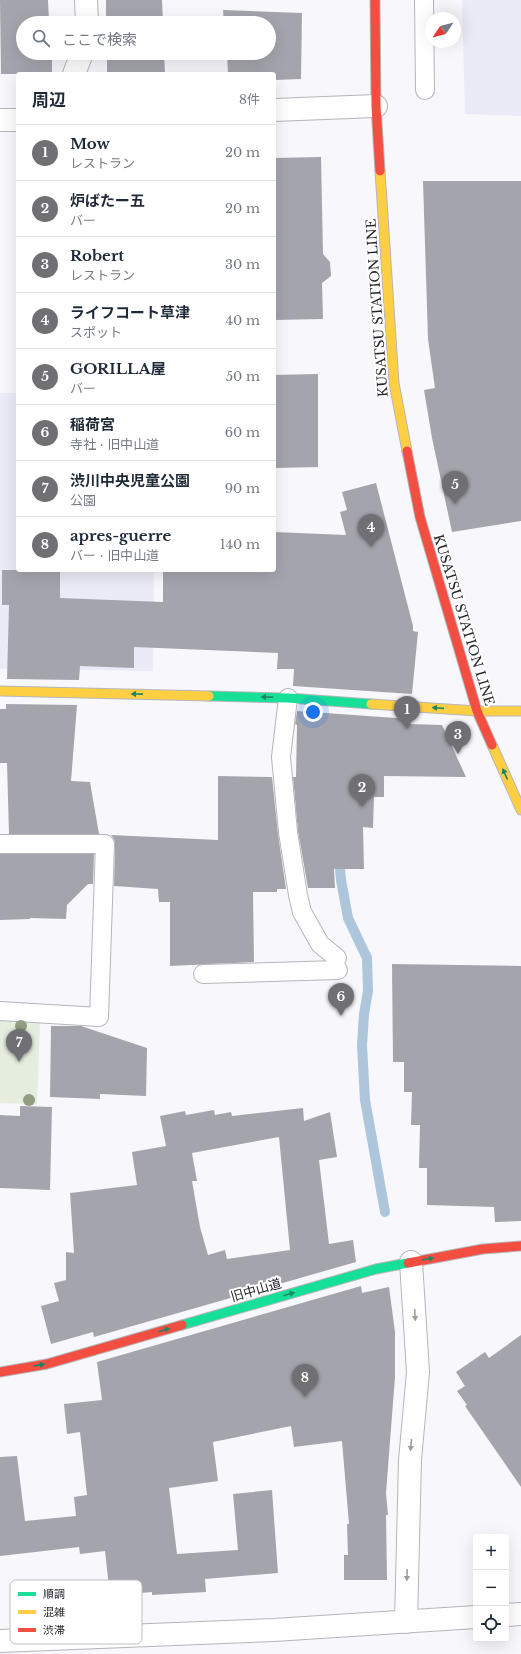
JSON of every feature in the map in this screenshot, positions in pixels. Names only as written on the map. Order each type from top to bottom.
[{"type":"street","points":[[86,0],[87,16]]},
{"type":"street","name":"KUSATSU STATION LINE","points":[[375,0],[376,106],[394,383],[420,517],[477,711],[521,810]]},
{"type":"street","points":[[75,72],[79,60]]},
{"type":"street","points":[[276,110],[376,106]]},
{"type":"street","points":[[0,120],[16,120]]},
{"type":"street","points":[[0,691],[288,698],[477,711],[521,711]]},
{"type":"street","name":"旧中山道","points":[[0,1372],[47,1364],[376,1269],[483,1249],[521,1246]]},
{"type":"street","points":[[406,1622],[410,1460],[418,1372],[411,1262]]},
{"type":"street","points":[[509,1615],[521,1614]]},
{"type":"street","points":[[142,1635],[274,1630],[473,1617]]},
{"type":"street","points":[[0,1641],[10,1641]]},
{"type":"lane","points":[[424,0],[425,90]]},
{"type":"lane","points":[[203,974],[338,964],[320,944],[302,912],[298,895],[288,832],[281,757],[288,698]]},
{"type":"lane","points":[[0,844],[105,844],[99,1017],[0,1011]]},
{"type":"shaded area","points":[[462,0],[521,0],[521,116],[465,114]]},
{"type":"shaded area","points":[[0,393],[16,393],[16,572],[154,572],[153,671],[0,669]]},
{"type":"shaded area","points":[[0,1018],[40,1021],[37,1104],[0,1103]]},
{"type":"building","points":[[0,0],[48,0],[49,16],[16,16],[16,60],[52,60],[52,72],[16,72],[16,74],[1,74]]},
{"type":"building","points":[[106,0],[162,0],[163,16],[106,16]]},
{"type":"building","points":[[223,10],[302,13],[301,79],[276,80],[276,72],[228,72],[227,60],[276,60],[276,16],[223,16]]},
{"type":"building","points":[[107,60],[164,60],[165,72],[107,72]]},
{"type":"building","points":[[321,157],[323,254],[330,262],[331,276],[322,283],[323,319],[276,320],[276,158]]},
{"type":"building","points":[[423,181],[521,181],[521,521],[452,532],[432,438],[424,390],[435,388],[428,339]]},
{"type":"building","points":[[318,374],[318,467],[276,468],[276,375]]},
{"type":"building","points":[[376,483],[413,626],[413,631],[418,632],[412,694],[293,686],[294,669],[277,669],[278,653],[134,647],[134,668],[80,666],[79,680],[7,679],[9,605],[2,605],[2,570],[16,570],[16,572],[60,572],[60,598],[163,602],[163,572],[276,572],[276,532],[346,535],[340,512],[347,510],[342,492]]},
{"type":"building","points":[[6,704],[77,705],[71,781],[90,782],[99,834],[9,834],[7,763],[0,763],[0,709],[6,709]]},
{"type":"building","points":[[297,711],[410,719],[409,724],[442,725],[466,777],[384,776],[384,797],[374,797],[373,828],[363,827],[364,869],[334,869],[335,888],[308,888],[298,831],[293,777],[296,777],[297,725],[295,724]]},
{"type":"building","points":[[218,776],[272,777],[286,889],[277,889],[277,892],[253,892],[254,962],[170,966],[170,902],[159,902],[158,889],[114,886],[115,844],[111,835],[218,840]]},
{"type":"building","points":[[0,854],[94,854],[93,884],[88,884],[67,905],[66,919],[30,918],[0,920]]},
{"type":"building","points":[[392,964],[521,966],[521,1221],[495,1222],[494,1207],[427,1205],[427,1168],[419,1168],[420,1125],[411,1125],[412,1092],[404,1092],[404,1062],[393,1062]]},
{"type":"building","points":[[51,1026],[81,1026],[147,1048],[146,1096],[100,1094],[100,1099],[50,1097]]},
{"type":"building","points":[[20,1106],[52,1107],[50,1190],[0,1188],[0,1115],[20,1116]]},
{"type":"building","points":[[303,1108],[304,1121],[330,1112],[337,1157],[319,1160],[329,1244],[353,1240],[356,1262],[94,1337],[93,1332],[51,1344],[41,1306],[59,1301],[54,1283],[66,1280],[66,1252],[74,1253],[70,1193],[137,1185],[132,1152],[166,1146],[160,1116],[185,1111],[186,1115],[214,1110],[215,1115],[231,1112],[232,1116]],"holes":[[[279,1137],[290,1250],[227,1259],[225,1250],[208,1255],[200,1227],[192,1181],[197,1181],[192,1153]]]},
{"type":"building","points":[[361,1286],[362,1293],[389,1287],[395,1332],[395,1377],[386,1493],[388,1515],[386,1515],[387,1580],[344,1580],[344,1555],[348,1555],[347,1524],[349,1524],[342,1441],[294,1447],[291,1426],[213,1442],[218,1481],[169,1488],[177,1554],[238,1550],[233,1494],[272,1490],[278,1573],[205,1579],[206,1592],[152,1595],[152,1592],[142,1593],[142,1580],[108,1580],[105,1551],[80,1554],[79,1547],[0,1556],[0,1457],[17,1456],[25,1521],[76,1516],[74,1497],[87,1495],[80,1432],[67,1434],[64,1404],[102,1400],[97,1362]]},
{"type":"building","points":[[521,1335],[521,1487],[465,1406],[467,1405],[457,1391],[465,1386],[456,1372],[485,1352],[489,1358]]},
{"type":"waterway","points":[[339,857],[341,880],[348,918],[367,958],[368,991],[364,1014],[362,1045],[365,1100],[385,1212]]},
{"type":"traffic: fast","points":[[209,696],[288,698],[371,704]]},
{"type":"traffic: fast","points":[[182,1325],[376,1269],[408,1263]]},
{"type":"traffic: slow","points":[[380,171],[394,383],[407,451]]},
{"type":"traffic: slow","points":[[0,691],[209,696]]},
{"type":"traffic: slow","points":[[371,704],[477,711],[521,711]]},
{"type":"traffic: slow","points":[[492,745],[521,810]]},
{"type":"traffic: jam","points":[[375,0],[376,106],[380,171]]},
{"type":"traffic: jam","points":[[407,451],[420,517],[477,711],[492,745]]},
{"type":"traffic: jam","points":[[408,1263],[483,1249],[521,1246]]},
{"type":"traffic: jam","points":[[0,1372],[47,1364],[182,1325]]},
{"type":"place","name":"GORILLA屋","points":[[455,504]]},
{"type":"place","name":"ライフコート草津","points":[[371,547]]},
{"type":"place","name":"Mow","points":[[407,729]]},
{"type":"place","name":"Robert","points":[[458,754]]},
{"type":"place","name":"炉ばたー五","points":[[362,807]]},
{"type":"place","name":"稲荷宮","points":[[341,1016]]},
{"type":"place","name":"渋川中央児童公園","points":[[19,1062]]},
{"type":"place","name":"apres-guerre","points":[[305,1397]]}]
